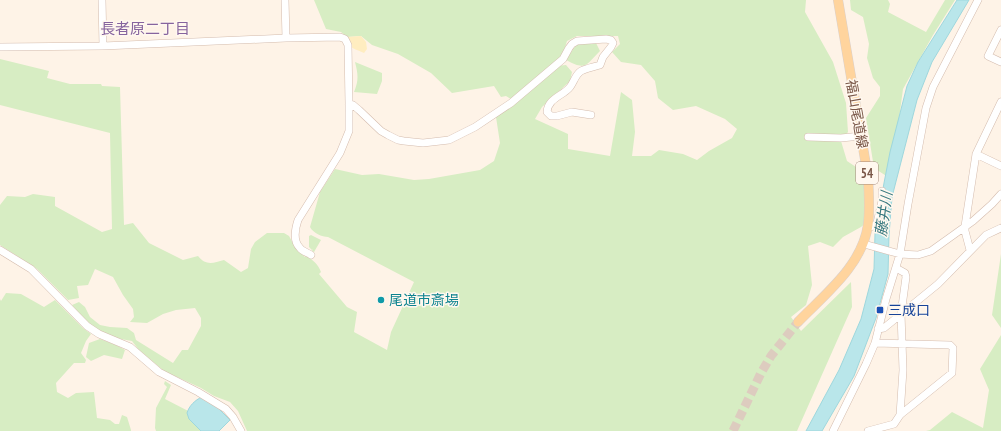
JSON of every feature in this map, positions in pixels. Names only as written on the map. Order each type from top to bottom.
[{"type":"main road","name":"福山尾道線","points":[[798,322],[841,279],[867,245],[870,204],[868,177],[838,0]]},
{"type":"street","points":[[102,0],[103,46]]},
{"type":"street","points":[[285,0],[286,38]]},
{"type":"street","points":[[833,431],[875,343],[886,299],[896,268],[897,253],[926,108],[933,87],[978,0]]},
{"type":"street","points":[[1001,30],[988,56],[1001,62]]},
{"type":"street","points":[[0,47],[103,46],[286,38],[340,37],[345,39],[348,45],[348,131],[342,148],[298,220],[295,229],[296,241],[300,248],[311,255]]},
{"type":"street","points":[[349,104],[360,110],[374,125],[398,140],[423,143],[449,140],[475,127],[511,103],[563,59],[572,44],[577,41],[611,40],[613,43],[603,57],[600,65],[580,72],[575,77],[570,87],[547,106],[547,112],[551,116],[572,112],[591,115]]},
{"type":"street","points":[[970,250],[965,226],[976,154],[1001,102]]},
{"type":"street","points":[[808,137],[841,138],[861,136]]},
{"type":"street","points":[[976,154],[1001,166]]},
{"type":"street","points":[[868,227],[874,226],[877,223],[882,201],[882,191]]},
{"type":"street","points":[[867,245],[897,253],[918,255],[931,251],[973,221],[1001,194]]},
{"type":"street","points":[[878,329],[884,328],[938,284],[986,235],[1001,228]]},
{"type":"street","points":[[0,250],[31,269],[87,326],[99,334],[130,347],[159,372],[198,392],[226,410],[233,417],[241,431]]},
{"type":"street","points":[[896,268],[905,273],[906,278],[901,314],[903,370],[900,415]]},
{"type":"street","points":[[868,431],[894,424],[900,415],[952,372],[953,348],[950,345],[875,343]]},
{"type":"green space","points":[[314,0],[806,0],[805,12],[833,62],[846,103],[848,132],[841,141],[847,161],[865,173],[872,218],[861,227],[843,237],[833,247],[820,242],[808,246],[812,285],[806,305],[791,317],[801,331],[851,282],[852,307],[797,431],[247,431],[238,411],[230,402],[214,396],[201,388],[164,371],[139,350],[132,341],[119,339],[95,329],[84,320],[72,305],[79,302],[85,307],[90,317],[100,325],[127,328],[134,333],[136,340],[173,363],[182,350],[188,350],[201,326],[201,318],[195,308],[176,310],[163,314],[147,323],[130,322],[134,317],[133,309],[113,277],[95,269],[88,285],[77,286],[79,298],[68,300],[37,269],[0,245],[0,205],[7,196],[25,197],[33,194],[55,197],[55,206],[102,232],[112,229],[110,133],[0,105],[0,59],[49,71],[47,78],[70,84],[101,84],[102,86],[120,87],[124,225],[133,223],[149,243],[183,260],[198,256],[204,261],[210,263],[224,260],[241,272],[248,268],[251,249],[255,242],[267,233],[284,233],[289,236],[295,247],[305,257],[306,256],[317,264],[321,272],[319,274],[347,307],[357,312],[354,332],[387,350],[391,332],[414,282],[328,237],[318,234],[311,229],[310,227],[320,192],[335,169],[362,175],[379,174],[414,180],[429,179],[480,170],[494,161],[500,143],[496,117],[556,66],[566,65],[572,72],[570,81],[542,107],[535,119],[568,134],[568,149],[610,156],[621,92],[632,100],[635,132],[632,156],[651,156],[659,150],[683,154],[697,160],[709,151],[732,138],[737,129],[725,119],[696,106],[673,110],[658,98],[655,81],[641,65],[621,62],[612,52],[620,44],[618,36],[577,36],[567,41],[562,57],[511,99],[506,96],[501,97],[494,86],[452,93],[431,73],[398,54],[372,45],[361,36],[347,37],[341,32],[326,29]]},
{"type":"green space","points":[[850,0],[888,0],[890,4],[888,12],[926,32],[945,0],[955,0],[933,35],[903,89],[891,179],[874,168],[866,118],[880,96],[880,87],[873,78],[867,58],[869,44],[863,17],[851,10]]},
{"type":"green space","points":[[596,43],[600,51],[585,65],[578,65],[566,60],[577,44]]},
{"type":"green space","points":[[355,62],[382,73],[382,81],[377,94],[354,92],[358,77]]},
{"type":"green space","points":[[311,235],[321,240],[314,252],[312,251],[313,249],[312,250],[309,247],[309,236]]},
{"type":"green space","points":[[1001,254],[1001,328],[992,315]]},
{"type":"green space","points":[[6,293],[21,294],[44,307],[55,300],[91,334],[81,353],[86,360],[85,363],[74,363],[56,383],[57,392],[68,398],[76,393],[94,392],[97,418],[110,420],[115,424],[119,424],[122,415],[127,417],[131,431],[0,431],[0,299],[1,301]]},
{"type":"green space","points":[[1001,335],[1001,431],[926,431],[930,430],[952,412],[983,428],[989,390],[980,369]]},
{"type":"green space","points":[[100,339],[125,350],[122,359],[104,355],[91,361],[86,357],[89,343]]},
{"type":"green space","points":[[165,381],[171,385],[165,399],[194,414],[201,431],[156,431],[156,408],[167,387],[164,384]]},
{"type":"sand","points":[[361,36],[366,42],[367,49],[364,53],[351,47],[347,37]]},
{"type":"water","name":"藤井川","points":[[957,0],[969,0],[932,62],[917,100],[892,197],[888,274],[876,318],[854,376],[822,431],[806,431],[839,370],[861,319],[874,269],[875,234],[890,152],[907,86],[918,62]]},
{"type":"water","points":[[202,397],[217,407],[230,420],[219,431],[201,431],[189,419],[187,413],[189,408]]},
{"type":"tunnel","points":[[733,431],[761,373],[771,356],[798,322]]},
{"type":"place","name":"尾道市斎場","points":[[381,300]]},
{"type":"place","name":"三成口","points":[[880,310]]},
{"type":"district","name":"長者原二丁目","points":[[145,29]]}]
